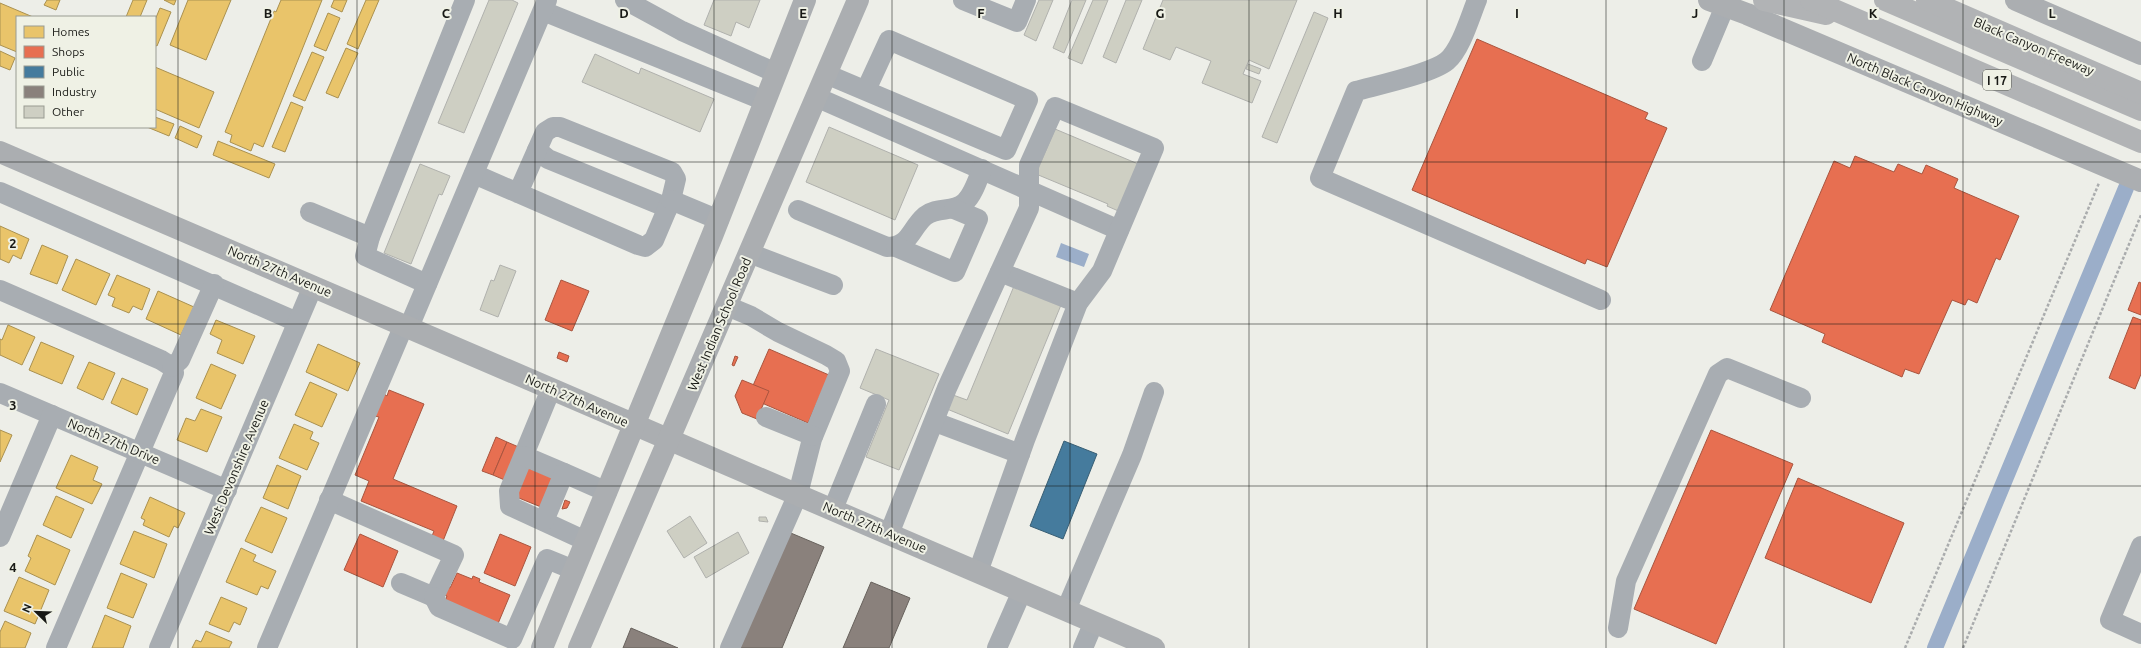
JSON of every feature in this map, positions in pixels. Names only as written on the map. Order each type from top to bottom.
[{"type":"highway","points":[[1764,0],[1866,24]]},
{"type":"highway","name":"I 17","points":[[1811,0],[2134,139]]},
{"type":"highway","points":[[1885,0],[2140,104]]},
{"type":"highway","name":"Black Canyon Freeway","points":[[1927,0],[2140,104]]},
{"type":"main road","points":[[542,648],[719,220],[805,0]]},
{"type":"main road","name":"West Indian School Road","points":[[580,648],[858,0]]},
{"type":"main road","points":[[2016,0],[2141,54]]},
{"type":"main road","name":"North Black Canyon Highway","points":[[1717,3],[2141,181]]},
{"type":"main road","name":"North 27th Avenue","points":[[0,152],[1154,648]]},
{"type":"street","points":[[428,284],[365,256],[370,237],[465,0]]},
{"type":"street","points":[[625,0],[682,31],[776,73]]},
{"type":"street","points":[[963,0],[1017,22],[1026,0]]},
{"type":"street","points":[[1477,0],[1456,49],[1447,61],[1403,79],[1356,91],[1320,178],[1601,300]]},
{"type":"street","points":[[1702,61],[1717,3]]},
{"type":"street","points":[[267,648],[329,500],[406,326],[428,284],[545,5],[765,101]]},
{"type":"street","points":[[826,74],[1006,150],[1028,100],[888,40],[866,90]]},
{"type":"street","points":[[816,97],[1119,230]]},
{"type":"street","points":[[889,534],[947,388],[1029,208],[1029,165],[1055,107],[1154,148],[1102,271],[1078,303],[1020,454],[978,572]]},
{"type":"street","points":[[474,174],[518,193],[646,247],[654,240],[676,184],[672,172],[560,127],[549,129],[537,150],[518,193]]},
{"type":"street","points":[[537,150],[548,159],[669,204],[719,220]]},
{"type":"street","points":[[954,209],[966,202],[982,169]]},
{"type":"street","points":[[0,192],[214,284],[297,322]]},
{"type":"street","points":[[798,210],[886,247],[896,247],[955,272],[978,219],[954,209],[938,209],[925,216],[906,240],[896,247]]},
{"type":"street","points":[[310,212],[370,237]]},
{"type":"street","points":[[749,253],[833,285]]},
{"type":"street","points":[[1000,272],[1078,303]]},
{"type":"street","points":[[172,367],[180,360],[214,284]]},
{"type":"street","name":"West Devonshire Avenue","points":[[159,648],[313,286]]},
{"type":"street","points":[[0,290],[161,360],[172,367],[174,373],[56,648]]},
{"type":"street","points":[[726,306],[751,316],[778,332],[836,361],[840,371],[813,436],[798,494],[730,648]]},
{"type":"street","points":[[1618,628],[1626,581],[1718,374],[1727,368],[1801,398]]},
{"type":"street","points":[[551,389],[509,491],[510,506],[586,541]]},
{"type":"street","points":[[1066,610],[1137,441],[1154,392]]},
{"type":"street","name":"North 27th Drive","points":[[0,393],[227,490]]},
{"type":"street","points":[[833,509],[876,404]]},
{"type":"street","points":[[0,537],[52,415]]},
{"type":"street","points":[[766,417],[813,436]]},
{"type":"street","points":[[934,422],[1020,454]]},
{"type":"street","points":[[524,456],[606,492]]},
{"type":"street","points":[[544,521],[564,473]]},
{"type":"street","points":[[329,500],[454,554],[434,597]]},
{"type":"street","points":[[2141,546],[2110,620],[2141,634]]},
{"type":"street","points":[[401,583],[434,597],[439,607],[512,639],[547,559],[574,570]]},
{"type":"street","points":[[997,648],[1022,591]]},
{"type":"street","points":[[1083,648],[1094,622]]},
{"type":"path","points":[[1905,648],[2110,168]]},
{"type":"path","points":[[1963,648],[2141,215]]},
{"type":"water","points":[[1061,243],[1089,254],[1084,267],[1056,257]]},
{"type":"building: Homes","points":[[47,0],[60,0],[56,10],[44,5]]},
{"type":"building: Homes","points":[[133,0],[147,0],[140,16],[126,16]]},
{"type":"building: Homes","points":[[164,0],[176,0],[174,5]]},
{"type":"building: Homes","points":[[188,0],[231,0],[206,60],[170,45]]},
{"type":"building: Homes","points":[[281,0],[322,0],[263,147],[254,143],[251,151],[230,142],[232,135],[225,132],[274,11],[276,12]]},
{"type":"building: Homes","points":[[334,0],[347,0],[342,12],[331,7]]},
{"type":"building: Homes","points":[[366,0],[379,0],[358,49],[347,44]]},
{"type":"building: Homes","points":[[0,3],[31,16],[16,16],[16,52],[0,45]]},
{"type":"building: Homes","points":[[160,8],[171,12],[157,46],[156,46],[156,18]]},
{"type":"building: Homes","points":[[328,13],[340,18],[326,51],[314,46]]},
{"type":"building: Homes","points":[[346,48],[358,53],[338,98],[326,93]]},
{"type":"building: Homes","points":[[0,51],[15,58],[10,70],[0,66]]},
{"type":"building: Homes","points":[[312,52],[324,57],[305,101],[293,96]]},
{"type":"building: Homes","points":[[156,67],[214,92],[199,128],[156,109]]},
{"type":"building: Homes","points":[[291,102],[303,107],[285,152],[272,147]]},
{"type":"building: Homes","points":[[156,117],[174,124],[169,136],[149,128],[156,128]]},
{"type":"building: Homes","points":[[180,126],[202,136],[197,148],[175,138]]},
{"type":"building: Homes","points":[[218,141],[275,164],[269,178],[213,155]]},
{"type":"building: Homes","points":[[0,226],[29,239],[21,259],[13,255],[9,263],[0,259]]},
{"type":"building: Homes","points":[[42,245],[68,256],[57,284],[30,274]]},
{"type":"building: Homes","points":[[76,259],[110,274],[96,305],[62,290]]},
{"type":"building: Homes","points":[[117,275],[150,289],[142,310],[133,306],[129,313],[112,306],[115,298],[108,295]]},
{"type":"building: Homes","points":[[158,291],[194,307],[181,335],[146,319]]},
{"type":"building: Homes","points":[[216,320],[255,336],[243,364],[217,353],[222,340],[210,334]]},
{"type":"building: Homes","points":[[8,325],[35,337],[22,365],[0,355],[0,339],[2,340]]},
{"type":"building: Homes","points":[[41,342],[74,356],[62,384],[29,370]]},
{"type":"building: Homes","points":[[318,344],[360,363],[348,391],[306,372]]},
{"type":"building: Homes","points":[[89,362],[115,373],[103,400],[77,388]]},
{"type":"building: Homes","points":[[211,364],[236,375],[221,409],[196,398]]},
{"type":"building: Homes","points":[[122,378],[148,389],[137,415],[111,403]]},
{"type":"building: Homes","points":[[310,382],[337,394],[322,427],[295,415]]},
{"type":"building: Homes","points":[[201,409],[222,417],[207,452],[177,440],[186,418],[195,421]]},
{"type":"building: Homes","points":[[294,424],[313,432],[310,439],[319,443],[307,470],[279,458]]},
{"type":"building: Homes","points":[[0,430],[12,435],[0,462]]},
{"type":"building: Homes","points":[[71,455],[98,467],[93,480],[102,484],[92,504],[56,488]]},
{"type":"building: Homes","points":[[277,465],[301,476],[288,509],[263,498]]},
{"type":"building: Homes","points":[[56,496],[84,509],[71,538],[43,525]]},
{"type":"building: Homes","points":[[150,497],[185,513],[178,528],[174,526],[169,537],[143,525],[145,520],[141,518]]},
{"type":"building: Homes","points":[[261,507],[287,518],[272,553],[245,541]]},
{"type":"building: Homes","points":[[134,531],[167,544],[154,578],[120,564]]},
{"type":"building: Homes","points":[[37,535],[70,550],[55,585],[25,571],[31,558],[28,556]]},
{"type":"building: Homes","points":[[241,548],[256,555],[253,561],[276,571],[268,589],[261,586],[257,595],[226,582]]},
{"type":"building: Homes","points":[[121,573],[147,584],[133,618],[107,608]]},
{"type":"building: Homes","points":[[19,577],[49,590],[35,624],[4,611]]},
{"type":"building: Homes","points":[[221,597],[247,608],[240,625],[234,622],[229,632],[209,624]]},
{"type":"building: Homes","points":[[105,615],[131,626],[123,648],[92,648]]},
{"type":"building: Homes","points":[[5,621],[31,633],[25,648],[0,648],[0,632]]},
{"type":"building: Homes","points":[[206,631],[232,642],[229,648],[192,648],[196,640],[201,642]]},
{"type":"building: Shops","points":[[1477,39],[1648,113],[1645,119],[1667,128],[1607,267],[1587,259],[1585,264],[1412,190]]},
{"type":"building: Shops","points":[[1855,156],[1894,172],[1898,164],[1922,174],[1926,165],[1958,179],[1954,188],[2019,216],[2000,260],[1996,258],[1977,303],[1968,299],[1965,305],[1952,300],[1919,374],[1905,369],[1902,377],[1822,342],[1825,334],[1770,310],[1834,161],[1850,168]]},
{"type":"building: Shops","points":[[561,280],[589,291],[572,331],[545,320]]},
{"type":"building: Shops","points":[[2139,282],[2141,283],[2141,315],[2128,310]]},
{"type":"building: Shops","points":[[2133,317],[2141,320],[2141,374],[2135,389],[2109,378]]},
{"type":"building: Shops","points":[[769,349],[829,375],[808,423],[748,397]]},
{"type":"building: Shops","points":[[559,352],[569,356],[567,362],[557,358]]},
{"type":"building: Shops","points":[[735,356],[738,357],[734,366],[732,365]]},
{"type":"building: Shops","points":[[742,380],[769,391],[757,419],[742,413],[735,396]]},
{"type":"building: Shops","points":[[389,390],[424,404],[393,479],[457,506],[443,541],[432,536],[434,531],[361,501],[369,481],[355,475],[379,417],[375,416],[384,394],[387,396]]},
{"type":"building: Shops","points":[[1711,430],[1793,464],[1716,644],[1634,609]]},
{"type":"building: Shops","points":[[496,437],[507,442],[493,475],[482,471]]},
{"type":"building: Shops","points":[[507,442],[521,448],[507,481],[493,475]]},
{"type":"building: Shops","points":[[526,467],[558,480],[546,509],[514,496]]},
{"type":"building: Shops","points":[[1798,478],[1904,523],[1871,603],[1765,558]]},
{"type":"building: Shops","points":[[565,500],[570,502],[567,508],[562,509]]},
{"type":"building: Shops","points":[[360,534],[398,551],[383,587],[344,570]]},
{"type":"building: Shops","points":[[500,534],[531,547],[515,586],[484,573]]},
{"type":"building: Shops","points":[[457,573],[472,579],[473,576],[480,579],[479,582],[510,595],[497,626],[444,603],[447,596],[442,594],[446,586],[450,588]]},
{"type":"building: Public","points":[[1064,441],[1097,454],[1063,539],[1030,526]]},
{"type":"building: Industry","points":[[786,531],[824,547],[782,648],[737,648]]},
{"type":"building: Industry","points":[[871,582],[910,598],[889,648],[843,648]]},
{"type":"building: Industry","points":[[631,628],[678,648],[623,648]]},
{"type":"building: Other","points":[[489,0],[512,0],[518,3],[464,133],[438,123]]},
{"type":"building: Other","points":[[714,0],[760,0],[749,28],[736,22],[731,36],[704,25]]},
{"type":"building: Other","points":[[1039,0],[1053,0],[1036,41],[1024,35]]},
{"type":"building: Other","points":[[1072,0],[1086,0],[1064,53],[1053,48]]},
{"type":"building: Other","points":[[1093,0],[1108,0],[1082,64],[1068,58]]},
{"type":"building: Other","points":[[1126,0],[1142,0],[1116,63],[1103,57]]},
{"type":"building: Other","points":[[1163,0],[1297,0],[1269,69],[1249,60],[1243,74],[1261,81],[1252,103],[1202,83],[1211,61],[1176,47],[1170,60],[1143,49]]},
{"type":"building: Other","points":[[1314,12],[1328,18],[1277,143],[1262,137]]},
{"type":"building: Other","points":[[595,54],[639,74],[641,68],[714,99],[700,132],[582,82]]},
{"type":"building: Other","points":[[1248,64],[1261,69],[1259,74],[1246,69]]},
{"type":"building: Other","points":[[829,127],[918,165],[895,220],[806,182]]},
{"type":"building: Other","points":[[1055,129],[1143,166],[1123,213],[1107,206],[1108,204],[1036,174]]},
{"type":"building: Other","points":[[420,164],[450,176],[442,195],[439,194],[411,264],[384,253]]},
{"type":"building: Other","points":[[500,265],[516,271],[498,317],[480,310],[491,280],[494,281]]},
{"type":"building: Other","points":[[1014,286],[1061,305],[1008,434],[947,409],[953,395],[967,400]]},
{"type":"building: Other","points":[[876,349],[939,374],[899,470],[866,457],[889,400],[860,388]]},
{"type":"building: Other","points":[[690,516],[707,543],[684,558],[667,531]]},
{"type":"building: Other","points":[[759,517],[766,517],[768,522],[759,521]]},
{"type":"building: Other","points":[[738,532],[749,553],[706,578],[694,557]]},
{"type":"waterway","points":[[1935,648],[2126,188]]}]
